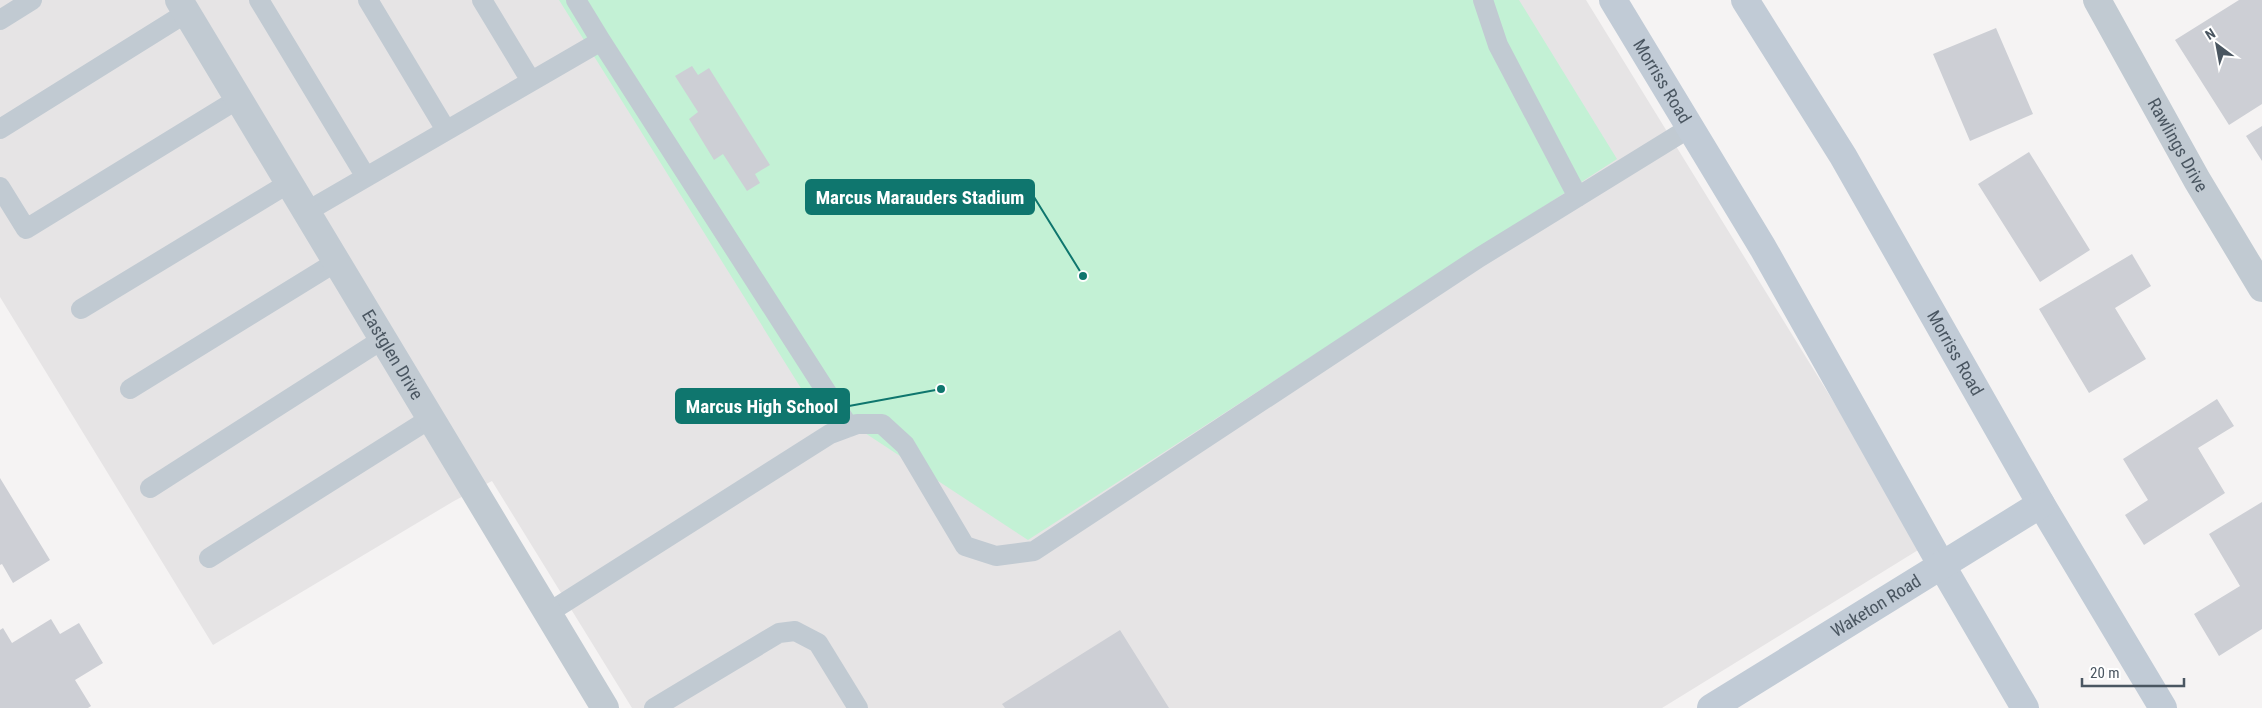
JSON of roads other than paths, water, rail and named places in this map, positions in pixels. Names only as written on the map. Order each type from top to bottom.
[{"type":"main road","name":"Morriss Road","points":[[1613,0],[1763,248],[1942,566],[2025,708]]},
{"type":"main road","name":"Morriss Road","points":[[1745,0],[1843,156],[2042,504],[2163,708]]},
{"type":"main road","name":"Waketon Road","points":[[1711,708],[2042,504]]},
{"type":"street","name":"Rawlings Drive","points":[[2096,0],[2197,180],[2262,288]]},
{"type":"street","name":"Eastglen Drive","points":[[183,6],[605,708]]},
{"type":"lane","points":[[0,20],[32,0]]},
{"type":"lane","points":[[259,0],[366,177]]},
{"type":"lane","points":[[368,0],[446,130]]},
{"type":"lane","points":[[482,0],[531,81]]},
{"type":"lane","points":[[576,0],[850,427]]},
{"type":"lane","points":[[1483,0],[1498,45],[1578,197]]},
{"type":"lane","points":[[0,129],[183,6]]},
{"type":"lane","points":[[306,212],[601,41]]},
{"type":"lane","points":[[0,187],[26,229],[238,98]]},
{"type":"lane","points":[[548,613],[830,434],[857,424],[882,424],[905,445],[965,546],[996,556],[1034,551],[1480,257],[1691,127]]},
{"type":"lane","points":[[81,309],[289,183]]},
{"type":"lane","points":[[130,388],[336,262]]},
{"type":"lane","points":[[150,488],[383,339]]},
{"type":"lane","points":[[210,558],[431,418]]},
{"type":"lane","points":[[654,708],[778,633],[795,631],[818,643],[854,706]]},
{"type":"place","name":"Marcus Marauders Stadium","points":[[1083,276]]},
{"type":"place","name":"Marcus High School","points":[[941,389]]}]
